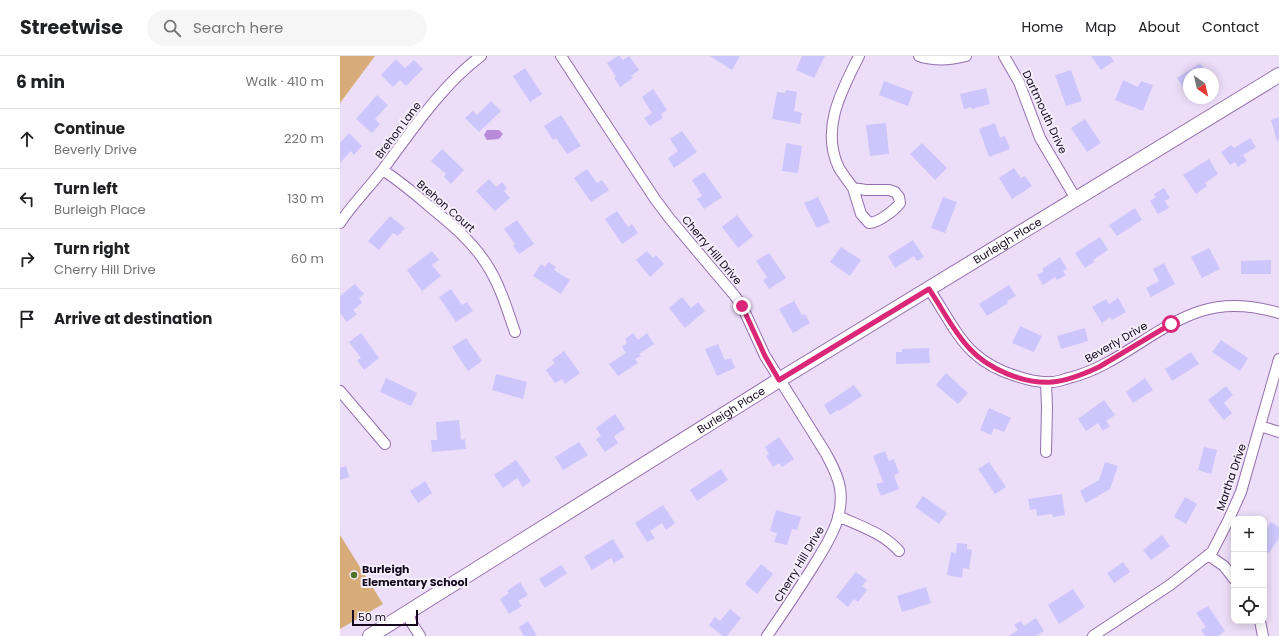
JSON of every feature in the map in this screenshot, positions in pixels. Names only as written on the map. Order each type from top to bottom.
[{"type":"street","name":"Brehon Lane","points":[[340,223],[445,89],[458,74],[481,56]]},
{"type":"street","name":"Cherry Hill Drive","points":[[561,56],[655,199],[742,306],[765,356],[834,468],[841,489],[841,500],[836,525],[800,588],[767,636]]},
{"type":"street","points":[[853,188],[866,190],[889,190],[895,192],[899,197],[900,203],[896,208],[873,223],[869,223],[861,214],[853,188],[839,168],[834,155],[832,130],[833,117],[837,102],[859,56]]},
{"type":"street","points":[[919,56],[940,60],[951,60],[966,56]]},
{"type":"street","name":"Dartmouth Drive","points":[[1004,56],[1022,88],[1040,138],[1076,199]]},
{"type":"street","name":"Burleigh Place","points":[[370,636],[779,380],[1279,75]]},
{"type":"street","name":"Brehon Court","points":[[382,170],[398,180],[449,222],[471,244],[486,264],[494,278],[508,310],[515,332]]},
{"type":"street","name":"Beverly Drive","points":[[929,289],[962,340],[986,364],[1001,371],[1024,378],[1046,382],[1054,382],[1088,372],[1171,324],[1212,308],[1254,308],[1279,313]]},
{"type":"street","name":"Martha Drive","points":[[1093,636],[1170,585],[1208,555],[1215,546],[1235,506],[1279,359]]},
{"type":"street","points":[[1046,382],[1046,452]]},
{"type":"street","points":[[340,391],[385,444]]},
{"type":"street","points":[[1260,426],[1279,432]]},
{"type":"street","points":[[838,516],[874,532],[892,542],[899,551]]},
{"type":"street","points":[[1208,555],[1224,566],[1231,575]]},
{"type":"street","points":[[408,613],[411,622],[420,636]]},
{"type":"street","points":[[1261,624],[1263,636]]},
{"type":"shaded area","points":[[340,56],[375,56],[340,103]]},
{"type":"shaded area","points":[[487,130],[499,130],[503,134],[499,139],[487,140],[484,135]]},
{"type":"shaded area","name":"Burleigh Elementary School","points":[[340,535],[383,604],[340,629]]},
{"type":"building","points":[[620,56],[623,60],[629,56],[639,70],[631,76],[633,78],[620,87],[614,78],[616,77],[607,63]]},
{"type":"building","points":[[710,56],[740,56],[732,70]]},
{"type":"building","points":[[802,56],[825,56],[814,78],[796,70]]},
{"type":"building","points":[[1091,56],[1110,56],[1114,61],[1101,70]]},
{"type":"building","points":[[396,59],[405,68],[414,60],[423,69],[406,86],[400,80],[393,87],[381,75]]},
{"type":"building","points":[[1200,63],[1204,68],[1192,68]]},
{"type":"building","points":[[525,68],[542,94],[530,102],[513,76]]},
{"type":"building","points":[[1071,70],[1082,101],[1066,106],[1055,75]]},
{"type":"building","points":[[1183,74],[1183,87],[1177,78]]},
{"type":"building","points":[[1123,80],[1138,87],[1141,81],[1153,85],[1143,111],[1115,100]]},
{"type":"building","points":[[884,81],[913,92],[908,106],[879,95]]},
{"type":"building","points":[[986,88],[990,104],[972,109],[971,107],[964,109],[960,94]]},
{"type":"building","points":[[653,89],[667,110],[661,114],[663,118],[650,126],[644,118],[652,113],[642,97]]},
{"type":"building","points":[[786,90],[797,92],[794,111],[802,113],[800,124],[772,119],[777,92],[785,93]]},
{"type":"building","points":[[377,95],[388,105],[375,119],[380,124],[372,133],[356,119]]},
{"type":"building","points":[[491,101],[501,111],[479,132],[465,118],[473,111],[477,115]]},
{"type":"building","points":[[561,115],[581,146],[567,154],[556,138],[553,140],[544,126]]},
{"type":"building","points":[[1279,117],[1279,140],[1277,141],[1271,120]]},
{"type":"building","points":[[1085,119],[1101,143],[1087,152],[1071,128]]},
{"type":"building","points":[[886,123],[889,154],[870,156],[866,125]]},
{"type":"building","points":[[995,123],[1000,138],[1005,136],[1010,149],[989,157],[979,129]]},
{"type":"building","points":[[682,131],[697,152],[674,168],[668,158],[678,151],[670,139]]},
{"type":"building","points":[[349,133],[362,146],[354,155],[351,151],[340,163],[340,143]]},
{"type":"building","points":[[1250,138],[1256,147],[1243,155],[1247,161],[1238,167],[1235,162],[1230,165],[1221,152],[1231,145],[1234,148]]},
{"type":"building","points":[[786,143],[802,146],[798,173],[782,171]]},
{"type":"building","points":[[922,143],[947,168],[935,180],[910,154]]},
{"type":"building","points":[[442,149],[464,170],[451,184],[444,177],[446,174],[431,161]]},
{"type":"building","points":[[1209,159],[1218,174],[1205,183],[1207,186],[1196,194],[1183,175]]},
{"type":"building","points":[[1014,168],[1021,178],[1025,176],[1032,186],[1012,199],[999,178]]},
{"type":"building","points":[[587,169],[597,183],[602,180],[609,190],[591,202],[574,178]]},
{"type":"building","points":[[704,172],[722,197],[704,209],[697,199],[702,196],[692,180]]},
{"type":"building","points":[[489,179],[496,187],[502,182],[507,188],[504,191],[510,198],[495,211],[476,191]]},
{"type":"building","points":[[1164,188],[1170,198],[1165,201],[1169,208],[1158,214],[1150,201],[1156,197],[1154,194]]},
{"type":"building","points":[[818,197],[830,222],[817,228],[804,203]]},
{"type":"building","points":[[943,197],[957,202],[945,233],[931,228]]},
{"type":"building","points":[[1135,208],[1142,220],[1117,236],[1109,225]]},
{"type":"building","points":[[617,211],[628,227],[632,224],[638,233],[622,244],[605,219]]},
{"type":"building","points":[[737,215],[753,236],[738,248],[722,227]]},
{"type":"building","points":[[390,216],[405,228],[398,236],[393,233],[379,250],[368,241]]},
{"type":"building","points":[[517,220],[534,244],[519,254],[513,246],[515,244],[504,229]]},
{"type":"building","points":[[1100,237],[1108,250],[1093,260],[1094,262],[1085,268],[1075,253]]},
{"type":"building","points":[[913,240],[924,257],[917,261],[914,256],[895,268],[888,256]]},
{"type":"building","points":[[841,247],[861,260],[850,276],[830,262]]},
{"type":"building","points":[[1209,248],[1220,269],[1202,278],[1191,257]]},
{"type":"building","points":[[432,251],[439,260],[432,265],[441,276],[422,291],[407,270]]},
{"type":"building","points":[[647,251],[653,258],[656,255],[664,264],[650,277],[636,260]]},
{"type":"building","points":[[769,253],[786,278],[769,289],[763,280],[767,277],[756,261]]},
{"type":"building","points":[[1060,257],[1067,269],[1063,271],[1066,275],[1057,280],[1055,277],[1043,285],[1037,275],[1044,271],[1042,269]]},
{"type":"building","points":[[1271,260],[1271,274],[1241,274],[1241,261]]},
{"type":"building","points":[[548,262],[556,267],[554,270],[570,280],[561,294],[533,276],[541,264],[545,267]]},
{"type":"building","points":[[1164,263],[1175,284],[1151,297],[1146,288],[1159,281],[1153,269]]},
{"type":"building","points":[[355,284],[364,294],[359,298],[362,303],[353,310],[357,314],[347,322],[340,313],[340,296]]},
{"type":"building","points":[[1009,285],[1016,296],[1007,301],[1008,303],[987,316],[979,304]]},
{"type":"building","points":[[451,289],[462,305],[467,302],[473,311],[456,322],[439,297]]},
{"type":"building","points":[[682,297],[691,308],[698,302],[705,311],[685,328],[669,308]]},
{"type":"building","points":[[1118,298],[1126,312],[1112,320],[1110,317],[1102,323],[1092,307],[1106,299],[1109,304]]},
{"type":"building","points":[[794,301],[802,315],[805,314],[810,323],[793,333],[779,309]]},
{"type":"building","points":[[1020,326],[1042,336],[1034,352],[1012,343]]},
{"type":"building","points":[[1085,328],[1088,341],[1061,349],[1057,336]]},
{"type":"building","points":[[361,333],[379,358],[364,370],[357,360],[361,358],[349,342]]},
{"type":"building","points":[[633,333],[638,340],[647,333],[654,344],[639,354],[641,356],[635,359],[638,363],[618,376],[609,364],[626,353],[622,347],[627,343],[625,339]]},
{"type":"building","points":[[466,338],[482,361],[468,371],[452,347]]},
{"type":"building","points":[[1221,340],[1248,358],[1240,371],[1212,352]]},
{"type":"building","points":[[718,344],[725,360],[731,358],[735,368],[717,376],[705,349]]},
{"type":"building","points":[[929,348],[930,363],[896,364],[896,352],[902,352],[902,349]]},
{"type":"building","points":[[564,351],[580,373],[565,384],[562,379],[555,383],[546,370],[555,363],[552,360]]},
{"type":"building","points":[[1191,352],[1199,364],[1172,381],[1165,369]]},
{"type":"building","points":[[946,373],[968,393],[958,404],[936,385]]},
{"type":"building","points":[[496,374],[527,382],[523,399],[492,390]]},
{"type":"building","points":[[386,378],[417,393],[411,406],[380,392]]},
{"type":"building","points":[[1145,378],[1153,390],[1133,403],[1126,392]]},
{"type":"building","points":[[854,385],[862,396],[830,415],[824,405]]},
{"type":"building","points":[[1226,386],[1233,395],[1224,403],[1232,413],[1224,420],[1208,400]]},
{"type":"building","points":[[1104,400],[1115,415],[1106,421],[1110,426],[1103,431],[1098,423],[1086,431],[1078,419]]},
{"type":"building","points":[[989,408],[1011,418],[1004,432],[994,428],[991,435],[980,430]]},
{"type":"building","points":[[615,414],[625,429],[614,436],[618,443],[605,452],[596,439],[601,436],[596,428]]},
{"type":"building","points":[[459,420],[461,440],[465,439],[466,449],[432,452],[431,440],[437,440],[436,422]]},
{"type":"building","points":[[779,437],[794,459],[782,467],[779,463],[773,467],[766,456],[769,454],[765,447]]},
{"type":"building","points":[[579,442],[588,455],[563,470],[555,457]]},
{"type":"building","points":[[1204,447],[1217,450],[1211,474],[1198,470]]},
{"type":"building","points":[[885,451],[889,461],[894,459],[899,473],[894,475],[899,489],[881,496],[876,484],[883,482],[873,456]]},
{"type":"building","points":[[516,460],[531,481],[523,487],[517,478],[503,488],[494,475]]},
{"type":"building","points":[[989,462],[1006,487],[995,494],[978,469]]},
{"type":"building","points":[[1105,462],[1118,466],[1110,489],[1086,503],[1080,491],[1099,480]]},
{"type":"building","points":[[346,466],[349,477],[340,480],[340,468]]},
{"type":"building","points":[[721,469],[728,480],[697,501],[690,490]]},
{"type":"building","points":[[425,481],[432,493],[418,503],[410,491]]},
{"type":"building","points":[[1062,494],[1065,515],[1053,517],[1052,514],[1037,516],[1036,509],[1030,510],[1028,499]]},
{"type":"building","points":[[923,496],[947,513],[939,524],[915,507]]},
{"type":"building","points":[[1185,497],[1197,504],[1186,524],[1174,517]]},
{"type":"building","points":[[663,505],[675,523],[666,530],[662,523],[650,531],[655,538],[647,542],[635,523]]},
{"type":"building","points":[[776,510],[801,517],[797,530],[792,529],[787,545],[774,542],[777,533],[770,531]]},
{"type":"building","points":[[1271,522],[1279,527],[1279,538],[1269,553],[1267,552],[1267,528]]},
{"type":"building","points":[[1162,535],[1170,546],[1151,560],[1143,550]]},
{"type":"building","points":[[613,539],[624,557],[614,563],[611,558],[592,570],[584,557]]},
{"type":"building","points":[[957,543],[967,544],[967,549],[972,550],[969,569],[963,568],[962,578],[947,575],[951,552],[956,553]]},
{"type":"building","points":[[1123,562],[1130,572],[1114,583],[1107,573]]},
{"type":"building","points":[[761,564],[773,574],[757,594],[745,584]]},
{"type":"building","points":[[561,565],[567,573],[545,588],[539,579]]},
{"type":"building","points":[[856,572],[867,580],[862,586],[867,590],[858,602],[854,599],[848,607],[836,597]]},
{"type":"building","points":[[520,582],[528,595],[518,601],[522,606],[509,614],[500,599],[509,593],[507,591]]},
{"type":"building","points":[[926,587],[931,603],[902,612],[897,596]]},
{"type":"building","points":[[1073,589],[1085,607],[1059,624],[1048,605]]},
{"type":"building","points":[[1208,606],[1225,631],[1218,636],[1205,636],[1201,630],[1206,627],[1196,613]]},
{"type":"building","points":[[730,609],[741,618],[727,636],[723,636],[709,625],[715,617],[720,621]]},
{"type":"building","points":[[1036,618],[1044,631],[1036,636],[1009,636],[1018,630],[1014,625],[1021,621],[1024,626]]},
{"type":"building","points":[[528,621],[537,636],[524,636],[519,627]]},
{"type":"place","name":"Burleigh Elementary School","points":[[354,575]]},
{"type":"route","points":[[742,306],[765,356],[779,380],[795,372],[929,289],[962,340],[986,364],[1001,371],[1032,381],[1054,382],[1088,372],[1171,324]]}]
